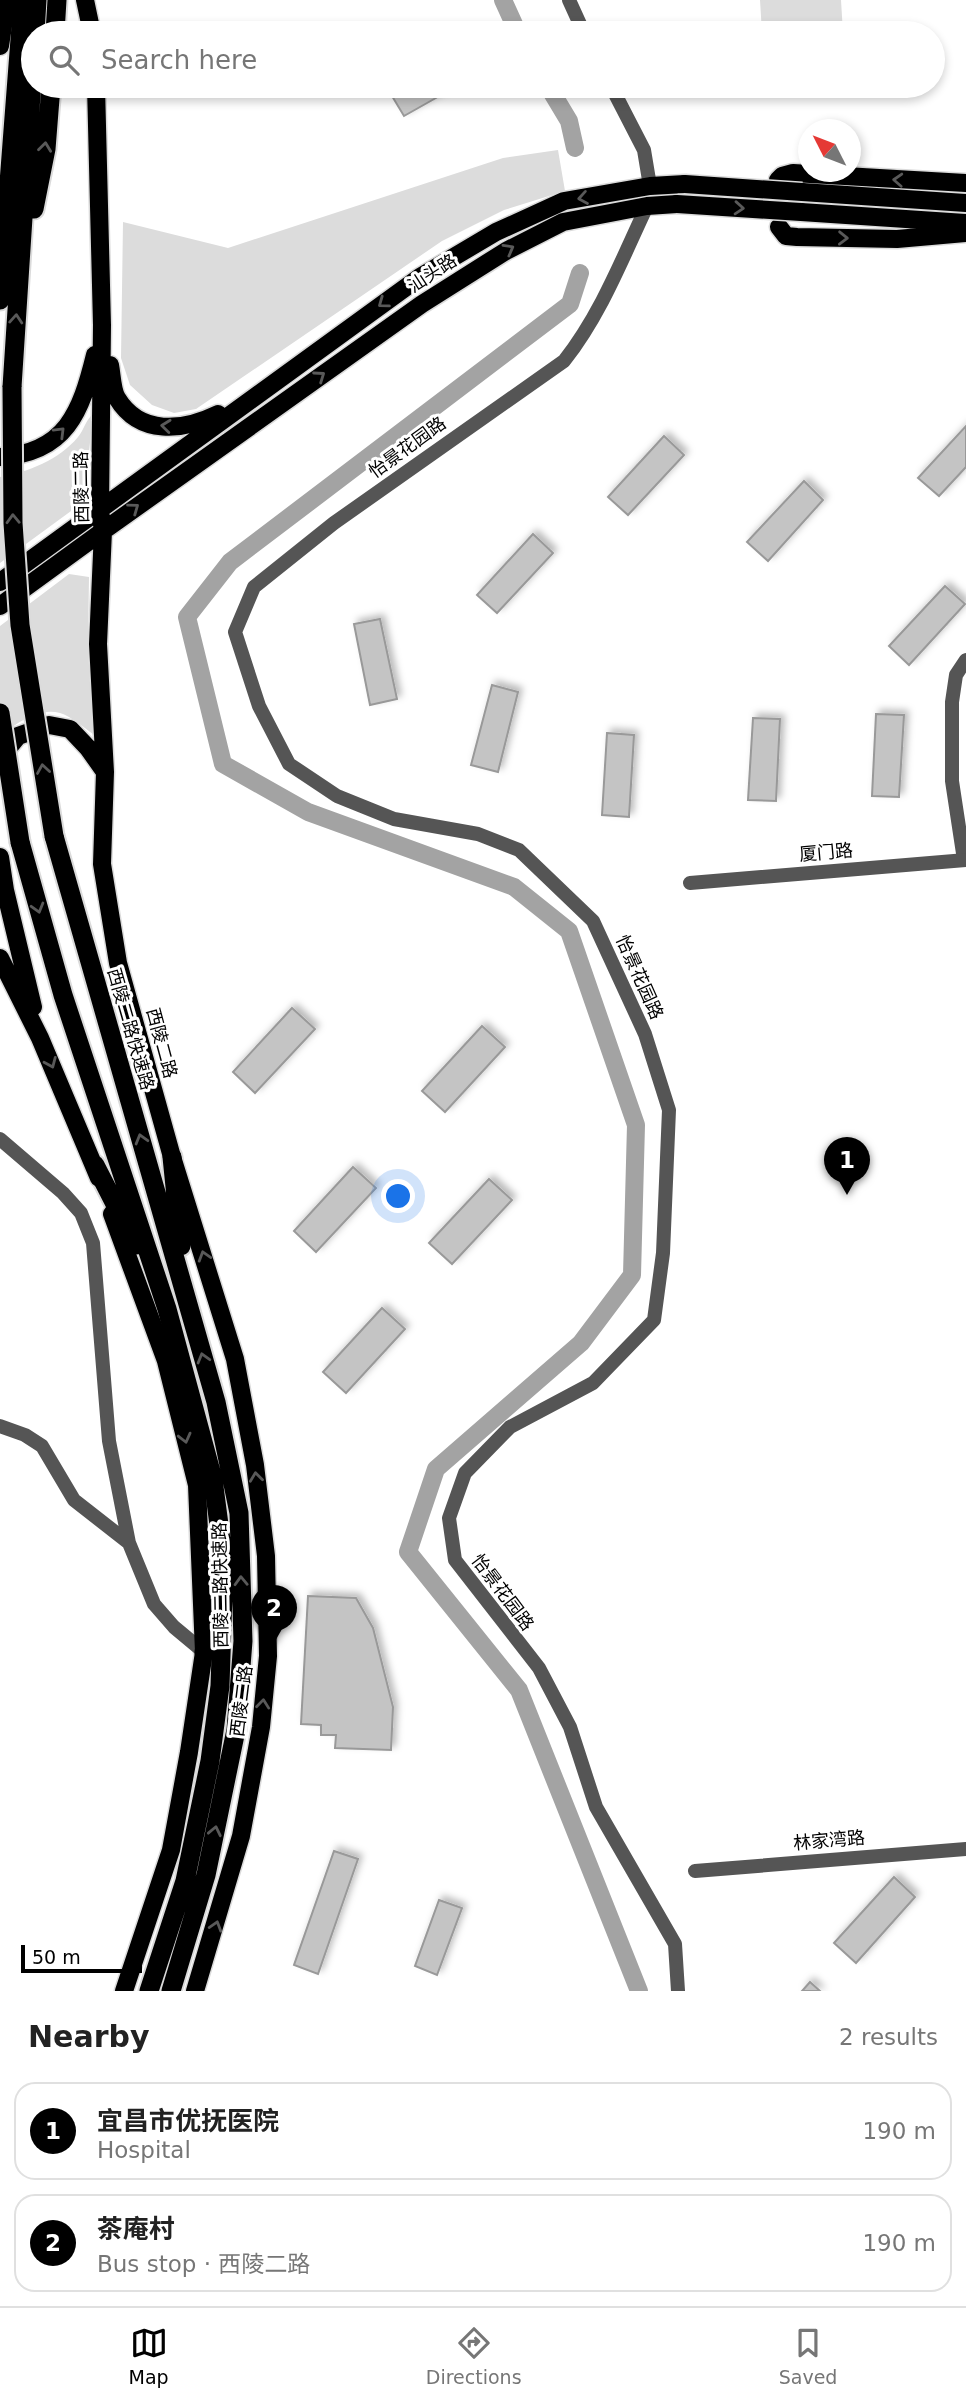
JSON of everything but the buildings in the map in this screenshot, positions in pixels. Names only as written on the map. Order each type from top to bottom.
[{"type":"highway","points":[[21,21],[23,0]]},
{"type":"highway","points":[[36,21],[37,0]]},
{"type":"highway","points":[[56,21],[57,0]]},
{"type":"highway","points":[[0,300],[21,26]]},
{"type":"highway","name":"西陵二路快速路","points":[[31,98],[12,387],[13,523],[20,625],[54,836],[216,1402],[239,1513],[243,1641],[236,1730],[206,1875],[171,1991]]},
{"type":"highway","points":[[18,286],[46,149],[50,98]]},
{"type":"highway","name":"西陵二路快速路","points":[[0,713],[20,842],[63,995],[167,1309],[213,1479],[224,1563],[220,1686],[210,1761],[185,1881],[149,1991]]},
{"type":"highway","points":[[172,1157],[187,1299]]},
{"type":"highway","points":[[95,1165],[167,1309]]},
{"type":"highway","points":[[204,1652],[224,1563]]},
{"type":"main road","points":[[0,46],[7,0]]},
{"type":"main road","points":[[85,0],[89,21]]},
{"type":"main road","name":"西陵二路","points":[[96,98],[102,325],[100,510],[103,530],[98,644],[106,772],[102,863],[118,963],[172,1157],[235,1359],[255,1465],[266,1556],[268,1656],[261,1727],[241,1836],[195,1991]]},
{"type":"main road","points":[[778,180],[793,173],[966,183]]},
{"type":"main road","name":"汕头路","points":[[0,582],[420,277],[496,232],[564,201],[650,186],[685,184],[966,203]]},
{"type":"main road","name":"汕头路","points":[[0,606],[422,304],[506,251],[563,222],[647,206],[677,204],[966,223]]},
{"type":"main road","points":[[779,227],[786,236],[797,237],[897,239],[966,233]]},
{"type":"main road","points":[[102,325],[116,397],[130,412],[148,423],[169,428],[197,424],[253,398]]},
{"type":"main road","points":[[0,457],[24,456],[48,444],[74,418],[85,394],[102,325]]},
{"type":"main road","points":[[0,758],[18,736],[49,725],[70,729],[106,772]]},
{"type":"main road","points":[[0,857],[5,890],[40,1038]]},
{"type":"main road","points":[[0,957],[40,1038],[95,1165],[166,1361],[197,1485],[204,1652],[171,1850],[124,1991]]},
{"type":"street","points":[[569,0],[579,21]]},
{"type":"street","points":[[617,98],[644,150],[650,186]]},
{"type":"street","name":"怡景花园路","points":[[647,206],[600,306],[582,339],[564,360],[334,523],[254,587],[235,632],[259,706],[289,764],[337,796],[394,819],[478,834],[519,850],[593,921],[645,1034],[669,1110],[663,1253],[654,1320],[593,1382],[510,1427],[465,1473],[449,1518],[455,1560],[539,1668],[570,1727],[596,1807],[675,1944],[678,1991]]},
{"type":"street","points":[[965,860],[952,781],[952,702],[956,675],[966,660]]},
{"type":"street","name":"厦门路","points":[[690,883],[965,860]]},
{"type":"street","points":[[0,1139],[81,1213],[93,1243],[109,1441],[129,1543],[154,1604],[174,1627],[204,1652]]},
{"type":"street","points":[[0,1426],[25,1435],[42,1446],[74,1500],[129,1543]]},
{"type":"street","name":"林家湾路","points":[[695,1871],[966,1849]]},
{"type":"shaded area","points":[[760,0],[841,0],[842,21],[761,21]]},
{"type":"shaded area","points":[[558,150],[565,191],[504,210],[442,241],[196,409],[174,413],[152,405],[130,385],[121,358],[123,222],[228,248],[503,158]]},
{"type":"shaded area","points":[[93,414],[82,503],[0,563],[0,477],[32,468],[62,452],[78,437]]},
{"type":"shaded area","points":[[69,574],[89,577],[88,649],[93,734],[60,713],[43,712],[27,718],[0,737],[0,626]]},
{"type":"waterway","points":[[503,0],[513,21]]},
{"type":"waterway","points":[[555,98],[569,121],[575,148]]},
{"type":"waterway","points":[[580,273],[570,304],[230,562],[187,617],[223,764],[308,812],[514,887],[569,931],[636,1125],[632,1275],[581,1343],[436,1469],[408,1552],[519,1690],[639,1991]]},
{"type":"place","name":"宜昌市优抚医院","points":[[847,1195]]},
{"type":"place","name":"茶庵村","points":[[274,1643]]}]
